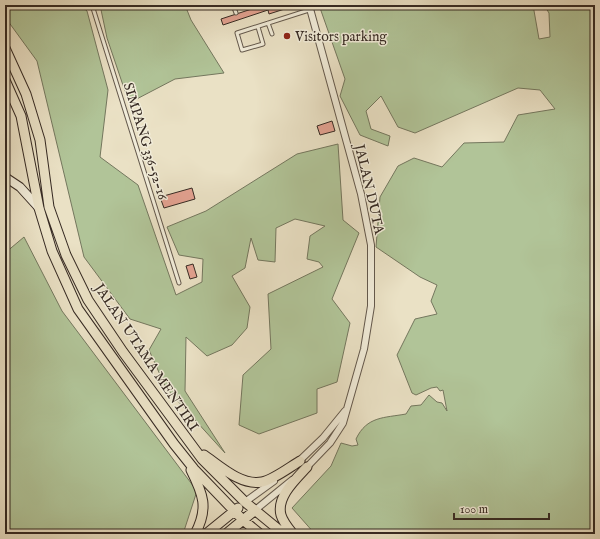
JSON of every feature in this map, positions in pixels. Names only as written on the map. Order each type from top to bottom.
[{"type":"main road","name":"JALAN UTAMA MENTIRI","points":[[5,48],[28,101],[40,140],[49,207],[66,256],[88,300],[128,359],[194,449],[254,511],[284,534]]},
{"type":"main road","name":"JALAN UTAMA MENTIRI","points":[[5,80],[21,116],[39,208],[52,251],[78,309],[186,459],[234,512],[260,534]]},
{"type":"main road","points":[[194,449],[236,476],[249,481],[262,482],[303,464]]},
{"type":"main road","points":[[186,459],[203,494],[204,506],[201,521],[195,534]]},
{"type":"main road","points":[[293,534],[281,515],[282,502],[288,488],[303,464]]},
{"type":"main road","points":[[206,534],[245,502]]},
{"type":"main road","points":[[226,534],[254,511]]},
{"type":"street","name":"JALAN DUTA","points":[[303,464],[345,411],[356,382],[366,342],[370,306],[371,245],[361,194],[309,7]]},
{"type":"street","points":[[5,177],[20,187],[39,208]]},
{"type":"street","points":[[245,502],[303,464]]},
{"type":"street","points":[[254,511],[303,464]]},
{"type":"lane","name":"SIMPANG 336-52-16","points":[[92,5],[179,283]]},
{"type":"lane","points":[[236,13],[233,6],[241,5]]},
{"type":"lane","points":[[258,27],[263,44],[242,50],[237,33],[258,27],[309,7]]},
{"type":"lane","points":[[268,23],[272,34]]},
{"type":"green space","points":[[5,5],[80,5],[87,11],[108,90],[100,157],[138,185],[176,295],[202,282],[203,259],[179,255],[167,227],[206,211],[297,154],[338,144],[343,220],[359,233],[332,299],[350,323],[337,382],[317,389],[317,413],[259,434],[239,425],[243,375],[271,349],[268,294],[323,267],[319,262],[307,259],[310,236],[325,226],[295,219],[276,228],[275,262],[258,260],[251,238],[245,268],[232,276],[250,307],[247,328],[232,345],[207,356],[186,337],[185,391],[225,453],[166,388],[149,350],[161,329],[130,319],[84,257],[37,61],[5,17]]},
{"type":"green space","points":[[100,5],[185,5],[191,20],[224,73],[175,79],[129,103],[107,38]]},
{"type":"green space","points":[[319,5],[533,5],[539,39],[550,37],[549,13],[544,5],[595,5],[595,534],[315,534],[292,508],[331,466],[341,443],[352,446],[358,445],[356,439],[360,431],[371,422],[377,419],[406,414],[411,406],[421,405],[429,395],[437,402],[442,403],[447,411],[443,390],[440,391],[437,387],[431,388],[416,395],[412,393],[397,355],[415,319],[437,314],[431,301],[437,285],[420,277],[376,247],[380,197],[398,166],[414,158],[442,167],[464,143],[504,142],[518,115],[555,109],[540,90],[518,88],[415,133],[398,127],[381,96],[366,111],[371,129],[390,136],[388,146],[360,135],[340,96],[345,79]]},
{"type":"green space","points":[[24,237],[62,311],[197,491],[183,534],[5,534],[5,253]]},
{"type":"building","points":[[264,5],[294,6],[269,14],[268,10],[223,25],[221,19]]},
{"type":"building","points":[[332,121],[335,131],[320,135],[317,126]]},
{"type":"building","points":[[192,188],[195,199],[164,208],[160,197]]},
{"type":"building","points":[[193,264],[197,277],[190,279],[186,266]]},
{"type":"place","name":"Visitors parking","points":[[287,36]]}]
